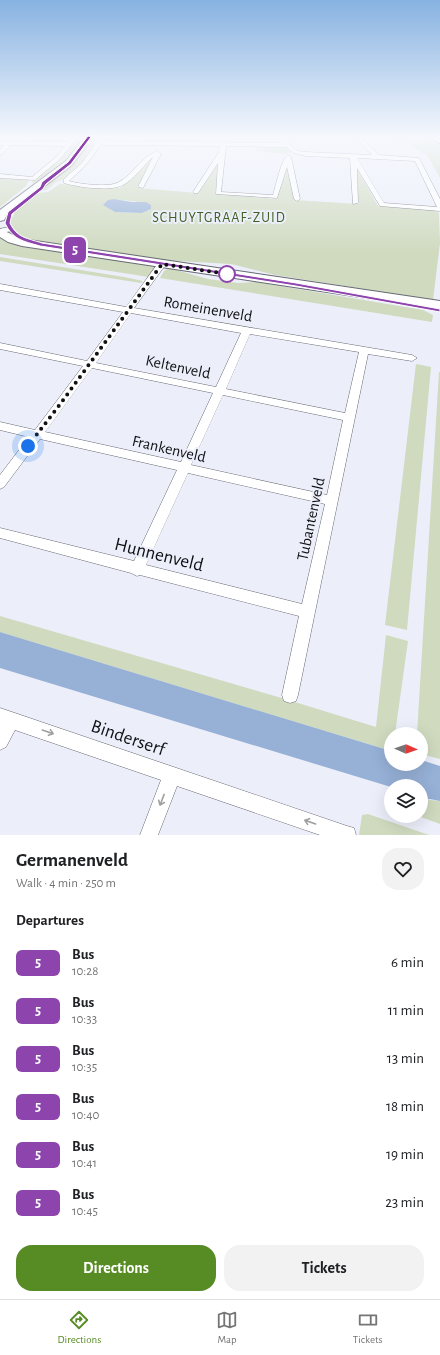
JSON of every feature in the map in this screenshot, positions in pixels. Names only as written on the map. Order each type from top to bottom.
[{"type":"street","points":[[0,176],[33,179],[37,176]]},
{"type":"street","points":[[0,218],[30,191],[53,176]]},
{"type":"street","points":[[71,176],[66,180],[66,182],[107,186],[117,186],[130,176]]},
{"type":"street","points":[[141,187],[147,176]]},
{"type":"street","points":[[196,192],[206,176]]},
{"type":"street","points":[[220,176],[218,193],[274,197],[276,196],[282,176]]},
{"type":"street","points":[[292,176],[297,200]]},
{"type":"street","points":[[353,176],[355,202]]},
{"type":"street","points":[[364,176],[382,205],[440,207],[425,176]]},
{"type":"street","points":[[44,183],[42,188],[22,202],[10,214],[3,230],[6,237],[16,242],[440,305]]},
{"type":"street","points":[[0,484],[162,264]]},
{"type":"street","points":[[296,284],[440,310]]},
{"type":"street","name":"Romeinenveld","points":[[0,288],[412,358]]},
{"type":"street","points":[[137,570],[247,331]]},
{"type":"street","name":"Keltenveld","points":[[0,346],[350,418]]},
{"type":"street","name":"Tubantenveld","points":[[290,694],[364,350]]},
{"type":"street","name":"Frankenveld","points":[[0,426],[183,469],[332,501]]},
{"type":"street","name":"Hunnenveld","points":[[0,533],[137,570],[308,612]]},
{"type":"street","points":[[0,741],[5,718]]},
{"type":"street","name":"Binderserf","points":[[5,718],[172,775],[149,835]]},
{"type":"street","points":[[172,775],[347,835]]},
{"type":"green space","points":[[39,176],[48,176],[31,189],[29,188],[33,184],[32,181]]},
{"type":"green space","points":[[56,176],[67,176],[62,180],[56,182],[47,190],[41,191]]},
{"type":"green space","points":[[133,176],[143,176],[137,188],[198,193],[209,176],[218,176],[215,194],[277,199],[284,176],[290,176],[294,200],[359,204],[356,176],[361,176],[378,206],[433,210],[439,213],[440,243],[433,300],[275,275],[231,264],[178,261],[177,263],[41,242],[19,234],[10,222],[17,208],[37,193],[48,192],[60,184],[120,188]],"holes":[[[114,199],[151,205],[151,209],[142,213],[115,212],[104,205]]]},
{"type":"green space","points":[[0,178],[29,180],[26,186],[0,207]]},
{"type":"green space","points":[[0,236],[152,265],[155,267],[149,277],[0,254]]},
{"type":"green space","points":[[0,257],[143,281],[141,283],[0,261]]},
{"type":"green space","points":[[169,268],[208,279],[238,283],[256,282],[423,310],[433,315],[432,322],[160,278],[164,271]]},
{"type":"green space","points":[[416,364],[431,367],[407,630],[385,625]]},
{"type":"green space","points":[[440,372],[440,759],[428,756],[428,727],[417,727]]},
{"type":"green space","points":[[0,616],[376,727],[386,635],[408,641],[396,727],[384,727],[384,749],[0,632]]},
{"type":"green space","points":[[428,800],[440,801],[440,824],[428,820]]},
{"type":"green space","points":[[368,814],[384,820],[384,823],[394,823],[429,835],[359,835],[362,815]]},
{"type":"water","points":[[114,199],[132,202],[146,202],[151,205],[151,209],[142,213],[115,212],[103,205],[108,200]]},
{"type":"water","points":[[0,632],[384,749],[384,771],[428,771],[428,762],[440,766],[440,801],[428,799],[428,779],[384,779],[384,785],[0,668]]},
{"type":"bus line","name":"5","points":[[53,176],[44,183],[42,188],[14,209],[7,219],[8,227],[12,232],[25,240],[40,245],[296,284],[440,310]]},
{"type":"district","name":"SCHUYTGRAAF-ZUID","points":[[219,218]]},
{"type":"route","points":[[28,446],[162,264],[227,274]]}]
